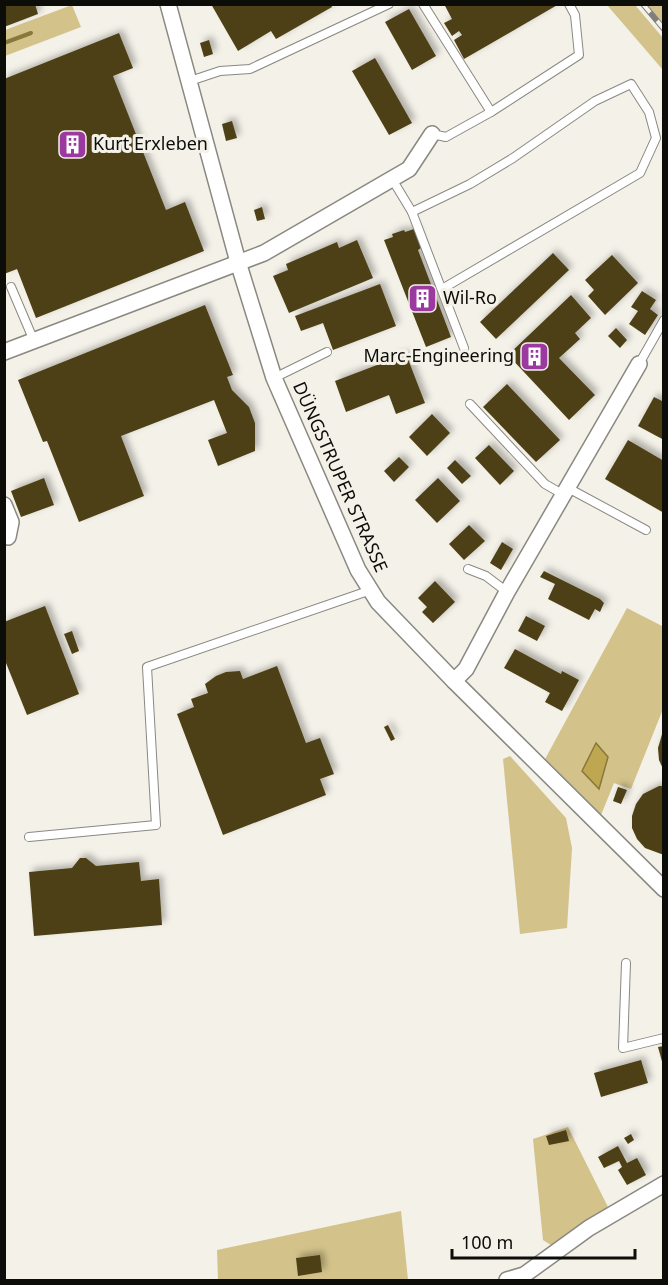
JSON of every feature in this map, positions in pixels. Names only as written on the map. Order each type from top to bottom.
[{"type":"street","name":"DÜNGSTRUPER STRASSE","points":[[168,4],[238,262],[274,378],[354,561],[378,602],[663,889]]},
{"type":"street","points":[[4,352],[264,253],[409,169],[432,134]]},
{"type":"street","points":[[454,681],[466,669],[507,592],[639,364]]},
{"type":"street","points":[[4,505],[11,522],[7,540]]},
{"type":"street","points":[[507,1281],[524,1275],[589,1228],[663,1184]]},
{"type":"lane","points":[[190,81],[220,71],[250,69],[389,4]]},
{"type":"lane","points":[[423,4],[491,112]]},
{"type":"lane","points":[[432,134],[446,137],[491,112],[579,55],[575,15],[569,4]]},
{"type":"lane","points":[[412,212],[470,184],[513,158],[595,101],[630,84],[649,112],[656,138],[640,173],[442,289]]},
{"type":"lane","points":[[392,179],[412,212],[464,348]]},
{"type":"lane","points":[[11,287],[34,341]]},
{"type":"lane","points":[[639,364],[663,320]]},
{"type":"lane","points":[[274,378],[327,352]]},
{"type":"lane","points":[[470,404],[545,484],[566,491],[646,530]]},
{"type":"lane","points":[[468,569],[486,576],[507,592]]},
{"type":"lane","points":[[29,837],[156,825],[147,667],[371,590]]},
{"type":"lane","points":[[626,963],[623,1048],[663,1038]]},
{"type":"shaded area","points":[[72,5],[81,27],[5,56],[5,30]]},
{"type":"shaded area","points":[[607,5],[635,5],[663,38],[663,70]]},
{"type":"shaded area","points":[[648,5],[663,5],[663,23]]},
{"type":"shaded area","points":[[627,608],[662,626],[663,623],[663,709],[631,789],[614,783],[601,815],[544,761]]},
{"type":"shaded area","points":[[596,743],[608,757],[599,789],[582,771]]},
{"type":"shaded area","points":[[510,756],[566,818],[572,848],[567,928],[520,934],[503,759]]},
{"type":"shaded area","points":[[568,1127],[609,1209],[554,1247],[543,1240],[533,1139]]},
{"type":"shaded area","points":[[401,1211],[408,1280],[218,1280],[217,1250]]},
{"type":"building","points":[[4,4],[35,4],[38,14],[4,27]]},
{"type":"building","points":[[211,4],[331,4],[332,7],[276,39],[271,31],[238,51]]},
{"type":"building","points":[[444,4],[559,4],[464,59],[454,40],[462,35],[459,31],[452,36],[444,23],[452,19]]},
{"type":"building","points":[[409,9],[436,56],[412,70],[385,22]]},
{"type":"building","name":"Kurt Erxleben","points":[[119,33],[133,68],[113,76],[166,210],[185,202],[204,251],[36,318],[17,269],[4,274],[4,79]]},
{"type":"building","points":[[209,40],[213,54],[204,57],[200,43]]},
{"type":"building","points":[[375,58],[412,123],[389,135],[352,71]]},
{"type":"building","points":[[232,121],[237,138],[226,141],[222,124]]},
{"type":"building","points":[[262,207],[265,219],[257,221],[254,210]]},
{"type":"building","name":"Wil-Ro","points":[[414,229],[421,248],[418,250],[451,337],[426,347],[384,240],[393,237],[392,234]]},
{"type":"building","points":[[357,240],[373,278],[289,313],[273,276],[288,270],[286,264],[337,242],[339,248]]},
{"type":"building","points":[[553,253],[569,270],[496,339],[480,322]]},
{"type":"building","points":[[612,255],[638,283],[605,315],[588,296],[594,290],[585,280]]},
{"type":"building","points":[[380,284],[396,326],[333,350],[323,323],[301,331],[295,316]]},
{"type":"building","points":[[642,291],[656,300],[650,309],[658,315],[645,335],[629,324],[638,311],[631,307]]},
{"type":"building","name":"Marc-Engineering","points":[[571,295],[591,318],[575,333],[580,339],[559,358],[595,395],[569,420],[508,355]]},
{"type":"building","points":[[205,305],[233,375],[227,377],[232,390],[249,407],[255,423],[255,451],[218,466],[208,440],[227,433],[214,400],[121,436],[144,496],[79,522],[47,441],[43,442],[18,380]]},
{"type":"building","points":[[616,328],[627,340],[620,348],[608,336]]},
{"type":"building","points":[[406,354],[425,403],[396,414],[389,395],[346,412],[335,381]]},
{"type":"building","points":[[507,384],[560,440],[536,462],[483,407]]},
{"type":"building","points":[[654,397],[664,402],[664,440],[638,426]]},
{"type":"building","points":[[432,414],[450,433],[427,456],[409,437]]},
{"type":"building","points":[[628,440],[664,461],[664,513],[605,479]]},
{"type":"building","points":[[489,445],[514,471],[500,485],[475,458]]},
{"type":"building","points":[[399,457],[409,467],[394,482],[384,471]]},
{"type":"building","points":[[455,460],[471,476],[462,484],[447,468]]},
{"type":"building","points":[[44,478],[54,505],[21,517],[11,491]]},
{"type":"building","points":[[438,478],[460,501],[437,523],[415,500]]},
{"type":"building","points":[[469,525],[485,541],[464,560],[449,544]]},
{"type":"building","points":[[502,542],[513,549],[501,570],[490,563]]},
{"type":"building","points":[[544,571],[600,599],[604,603],[600,612],[595,609],[589,620],[548,599],[555,584],[540,577]]},
{"type":"building","points":[[435,581],[455,602],[433,623],[422,612],[427,607],[418,598]]},
{"type":"building","points":[[45,606],[79,694],[27,715],[4,658],[4,622]]},
{"type":"building","points":[[526,616],[545,626],[537,641],[518,631]]},
{"type":"building","points":[[72,631],[79,651],[72,654],[64,634]]},
{"type":"building","points":[[515,649],[561,674],[562,671],[579,680],[562,711],[545,702],[550,693],[504,668]]},
{"type":"building","points":[[277,666],[306,743],[320,738],[334,774],[320,779],[326,795],[223,835],[177,714],[194,707],[191,699],[208,693],[205,684],[216,676],[226,672],[240,671],[243,679]]},
{"type":"building","points":[[388,725],[395,739],[391,741],[384,727]]},
{"type":"building","points":[[663,731],[664,771],[659,760],[658,748]]},
{"type":"building","points":[[664,786],[664,855],[645,848],[637,839],[632,828],[632,816],[636,804],[643,794]]},
{"type":"building","points":[[618,787],[627,790],[621,804],[613,801]]},
{"type":"building","points":[[80,858],[86,858],[96,866],[139,862],[141,881],[159,879],[162,925],[34,936],[29,872],[72,868]]},
{"type":"building","points":[[664,1046],[664,1065],[663,1065],[658,1047]]},
{"type":"building","points":[[641,1060],[648,1083],[601,1097],[594,1073]]},
{"type":"building","points":[[566,1130],[569,1141],[549,1145],[546,1136]]},
{"type":"building","points":[[631,1134],[634,1140],[628,1144],[624,1138]]},
{"type":"building","points":[[618,1146],[627,1163],[637,1158],[646,1175],[627,1185],[618,1170],[622,1167],[619,1161],[604,1168],[598,1157]]},
{"type":"building","points":[[320,1255],[322,1272],[298,1276],[296,1258]]},
{"type":"waterway","points":[[4,43],[31,33]]},
{"type":"railway","points":[[643,4],[664,29]]},
{"type":"place","name":"Kurt Erxleben","points":[[72,144]]},
{"type":"place","name":"Wil-Ro","points":[[422,298]]},
{"type":"place","name":"Marc-Engineering","points":[[535,356]]}]
